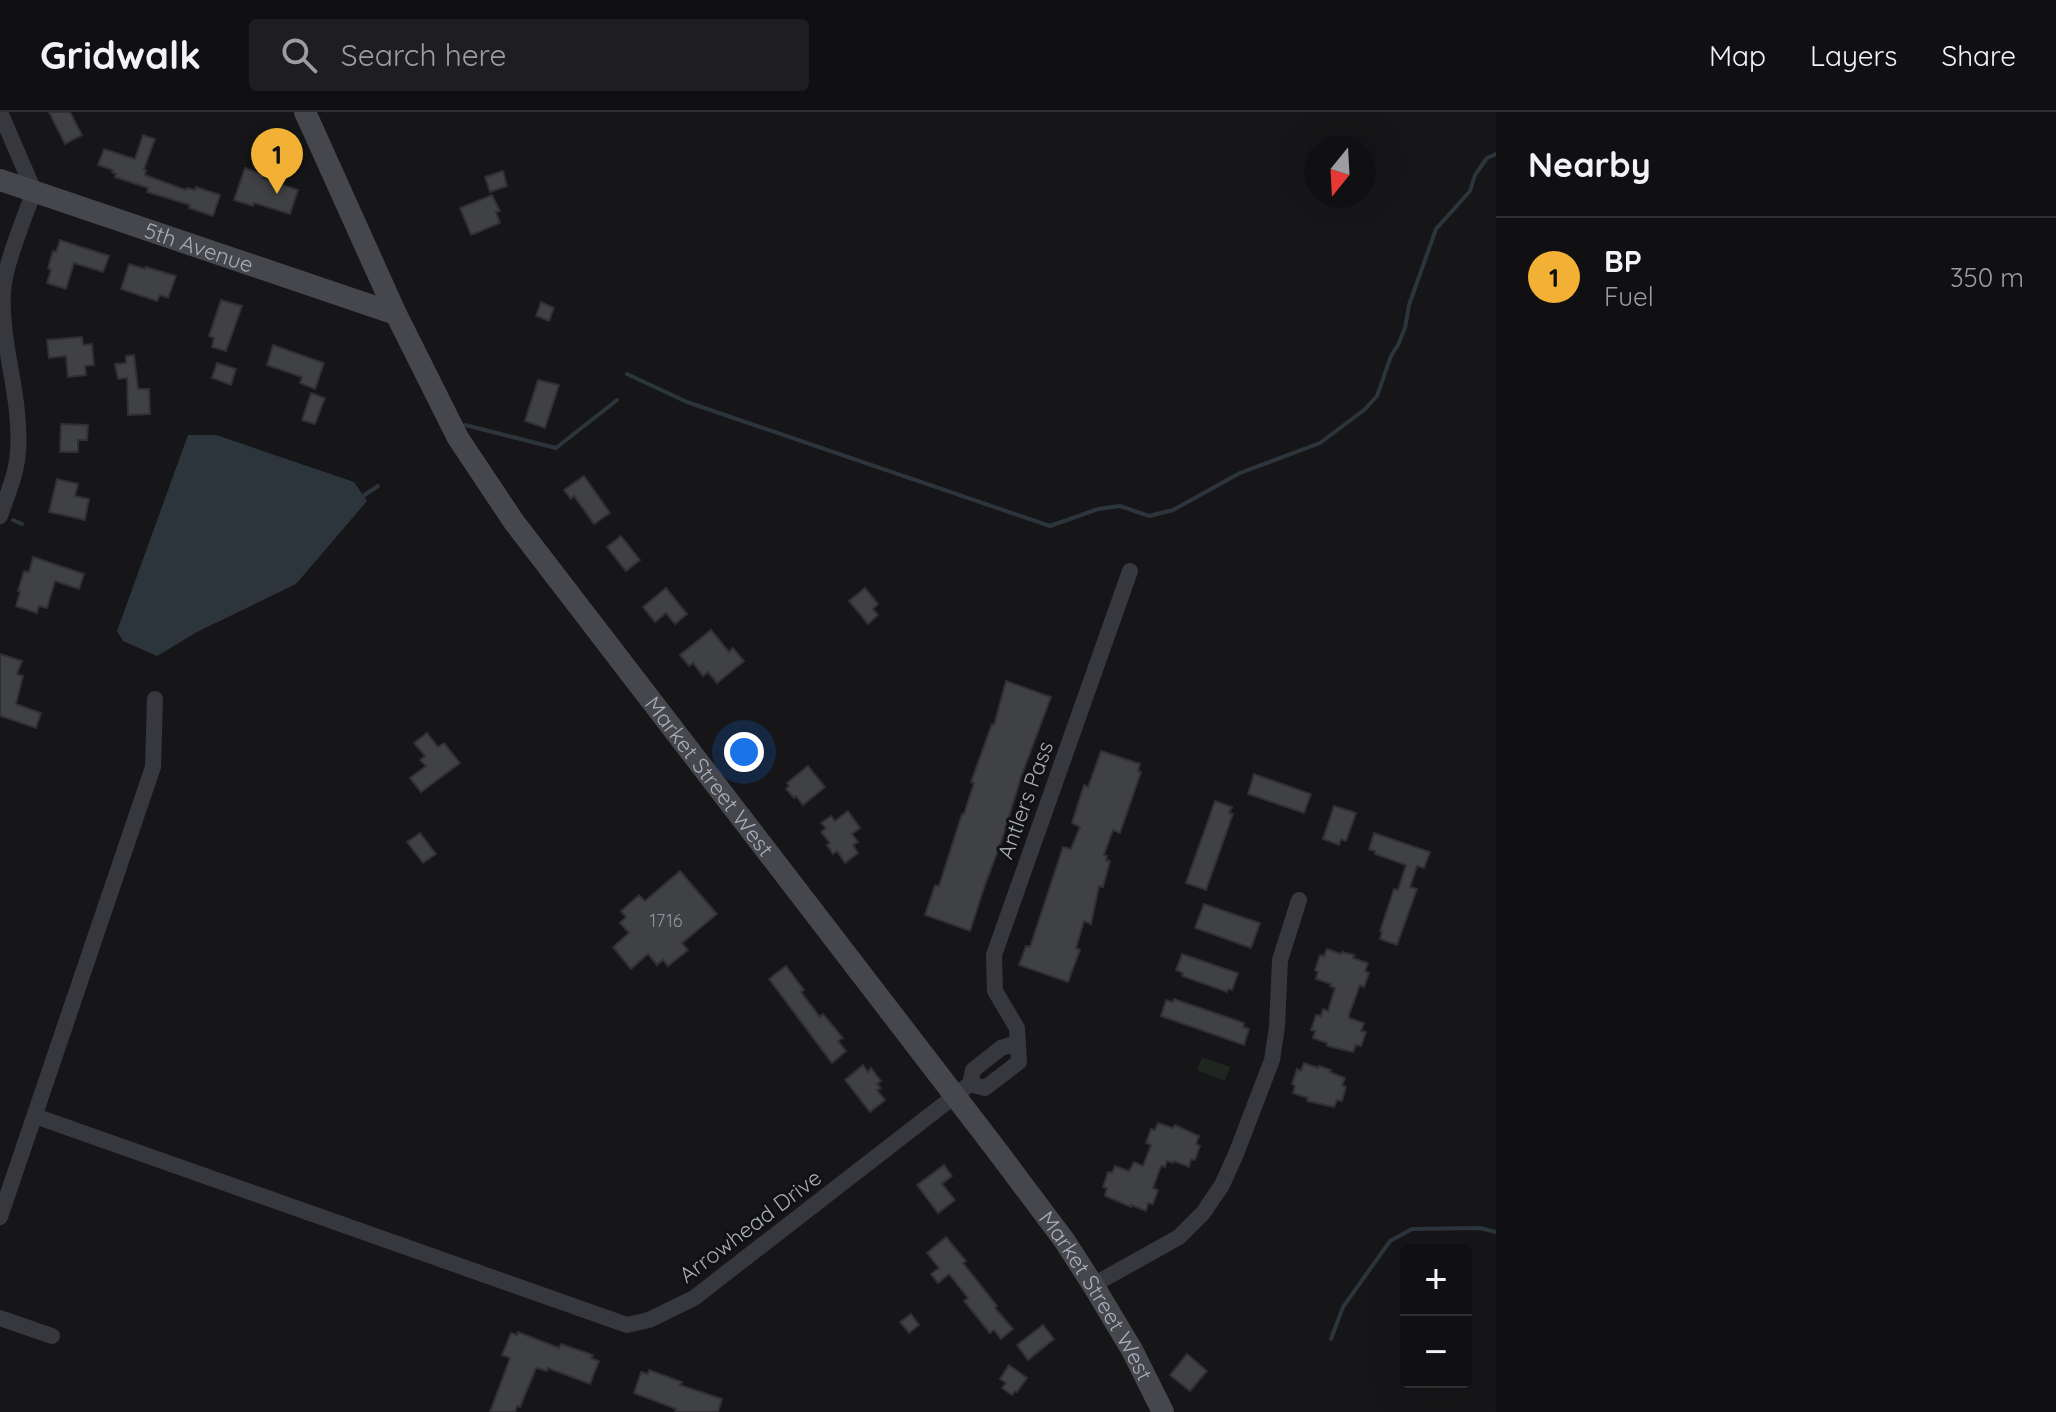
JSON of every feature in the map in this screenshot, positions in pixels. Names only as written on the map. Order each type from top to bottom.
[{"type":"main road","name":"Market Street West","points":[[305,112],[396,314],[458,438],[514,522],[962,1090],[1093,1285],[1132,1350],[1163,1412]]},
{"type":"main road","name":"5th Avenue","points":[[0,180],[396,314]]},
{"type":"street","points":[[0,112],[34,191],[3,289],[8,355],[18,420],[18,453],[0,516]]},
{"type":"street","name":"Antlers Pass","points":[[962,1090],[973,1070],[1001,1048],[1017,1043],[1017,1028],[995,991],[994,955],[1130,571]]},
{"type":"street","points":[[0,1217],[153,767],[155,699]]},
{"type":"street","points":[[1093,1285],[1179,1237],[1203,1213],[1222,1185],[1272,1060],[1280,960],[1299,900]]},
{"type":"street","name":"Arrowhead Drive","points":[[35,1116],[627,1325],[649,1320],[694,1298],[962,1090]]},
{"type":"street","points":[[0,1318],[52,1336]]},
{"type":"shaded area","points":[[188,435],[216,435],[354,482],[367,501],[296,584],[197,632],[157,656],[123,641],[117,631]]},
{"type":"shaded area","points":[[1202,1057],[1230,1067],[1225,1081],[1197,1070]]},
{"type":"building","points":[[49,112],[70,112],[82,135],[65,144]]},
{"type":"building","points":[[143,135],[155,139],[144,169],[145,175],[186,190],[195,190],[196,187],[220,195],[213,216],[189,208],[190,205],[147,192],[148,188],[115,177],[113,170],[98,165],[104,149],[135,159]]},
{"type":"building","points":[[245,168],[298,190],[290,214],[234,200]]},
{"type":"building","points":[[503,171],[507,186],[490,192],[485,177]]},
{"type":"building","points":[[492,195],[500,211],[496,212],[500,223],[471,235],[460,208]]},
{"type":"building","points":[[60,240],[109,256],[103,272],[74,263],[66,289],[47,283],[53,251],[56,252]]},
{"type":"building","points":[[129,264],[176,276],[168,298],[160,295],[157,301],[121,289]]},
{"type":"building","points":[[221,300],[242,306],[226,351],[212,347],[214,338],[209,336]]},
{"type":"building","points":[[541,302],[554,308],[549,321],[536,316]]},
{"type":"building","points":[[82,337],[83,345],[92,344],[94,365],[85,366],[86,375],[68,377],[66,356],[49,358],[47,340]]},
{"type":"building","points":[[273,345],[324,363],[315,389],[300,383],[302,377],[267,365]]},
{"type":"building","points":[[134,355],[138,389],[149,389],[150,414],[128,415],[127,378],[118,379],[115,364],[126,363],[126,356]]},
{"type":"building","points":[[217,363],[236,369],[231,385],[212,378]]},
{"type":"building","points":[[538,380],[559,385],[545,428],[525,421]]},
{"type":"building","points":[[311,393],[325,398],[315,424],[302,420]]},
{"type":"building","points":[[61,424],[88,425],[87,440],[78,440],[78,452],[60,452]]},
{"type":"building","points":[[584,476],[610,513],[594,524],[574,496],[571,499],[564,490]]},
{"type":"building","points":[[57,479],[78,484],[75,496],[89,499],[85,520],[49,512]]},
{"type":"building","points":[[621,536],[640,560],[626,571],[607,547]]},
{"type":"building","points":[[33,557],[84,574],[79,589],[55,581],[47,608],[39,606],[37,613],[16,606],[24,571],[29,572]]},
{"type":"building","points":[[666,588],[687,614],[675,624],[666,613],[655,622],[643,607]]},
{"type":"building","points":[[865,588],[878,604],[873,609],[878,615],[868,624],[849,601]]},
{"type":"building","points":[[711,630],[729,652],[733,648],[744,661],[717,683],[708,672],[703,676],[693,663],[689,666],[680,655]]},
{"type":"building","points":[[0,654],[22,661],[17,674],[23,676],[16,704],[41,713],[36,728],[0,716]]},
{"type":"building","points":[[1006,681],[1051,697],[970,931],[925,915],[935,885],[939,886],[964,814],[974,783],[971,782],[994,725]]},
{"type":"building","points":[[427,733],[438,747],[444,743],[460,763],[421,792],[410,778],[426,766],[420,760],[425,756],[414,743]]},
{"type":"building","points":[[1101,751],[1140,764],[1138,771],[1141,772],[1120,833],[1113,830],[1104,855],[1110,861],[1103,887],[1099,886],[1091,924],[1084,921],[1076,948],[1080,950],[1068,982],[1019,965],[1026,946],[1030,947],[1063,847],[1071,849],[1080,827],[1072,823],[1084,785],[1088,787]]},
{"type":"building","points":[[808,766],[825,787],[803,805],[786,789],[789,786],[787,783]]},
{"type":"building","points":[[1254,774],[1311,794],[1304,813],[1248,794]]},
{"type":"building","points":[[1215,801],[1232,807],[1229,813],[1233,814],[1206,890],[1186,883]]},
{"type":"building","points":[[1334,806],[1356,813],[1346,841],[1341,839],[1339,845],[1323,839]]},
{"type":"building","points":[[848,811],[860,828],[852,834],[858,842],[853,845],[858,853],[845,863],[837,851],[833,854],[827,845],[830,843],[821,832],[826,828],[821,823],[831,816],[835,821]]},
{"type":"building","points":[[420,833],[436,854],[423,863],[407,842]]},
{"type":"building","points":[[1374,833],[1430,852],[1424,868],[1417,866],[1410,887],[1417,889],[1397,945],[1380,939],[1380,931],[1406,865],[1369,849]]},
{"type":"building","points":[[680,871],[717,914],[682,943],[688,950],[668,966],[663,960],[657,965],[648,954],[631,969],[613,947],[629,933],[620,923],[626,917],[621,911],[639,895],[645,901]]},
{"type":"building","points":[[1204,904],[1260,923],[1251,948],[1195,928]]},
{"type":"building","points":[[1327,949],[1354,955],[1353,958],[1368,963],[1365,971],[1369,973],[1364,987],[1360,985],[1349,1015],[1349,1018],[1364,1023],[1361,1031],[1366,1032],[1361,1046],[1356,1045],[1353,1052],[1327,1046],[1327,1043],[1313,1038],[1315,1031],[1311,1030],[1316,1015],[1321,1016],[1323,1009],[1328,1011],[1335,988],[1316,979],[1318,972],[1315,970],[1320,955],[1324,956]]},
{"type":"building","points":[[1182,954],[1238,973],[1232,990],[1228,989],[1227,992],[1182,976],[1183,973],[1176,970]]},
{"type":"building","points":[[786,966],[820,1017],[823,1014],[843,1038],[838,1041],[846,1051],[832,1063],[769,979]]},
{"type":"building","points":[[1174,999],[1244,1023],[1243,1027],[1249,1029],[1244,1045],[1161,1016],[1166,1000],[1173,1002]]},
{"type":"building","points":[[1304,1063],[1331,1070],[1345,1078],[1342,1101],[1337,1100],[1334,1107],[1307,1101],[1308,1098],[1293,1093],[1295,1086],[1292,1084],[1297,1069],[1301,1071]]},
{"type":"building","points":[[863,1065],[868,1072],[871,1068],[881,1081],[877,1084],[881,1088],[877,1090],[885,1100],[870,1112],[845,1080]]},
{"type":"building","points":[[1158,1123],[1173,1128],[1175,1125],[1199,1136],[1196,1144],[1200,1146],[1195,1160],[1191,1159],[1189,1167],[1174,1161],[1167,1161],[1165,1167],[1161,1166],[1153,1188],[1158,1190],[1153,1204],[1148,1203],[1146,1211],[1105,1196],[1107,1188],[1103,1187],[1108,1172],[1112,1173],[1115,1166],[1129,1171],[1134,1162],[1143,1166],[1151,1145],[1146,1143],[1151,1129],[1155,1130]]},
{"type":"building","points":[[944,1165],[952,1176],[942,1184],[955,1200],[938,1213],[917,1185]]},
{"type":"building","points":[[946,1237],[1013,1329],[1001,1339],[994,1330],[990,1333],[964,1301],[968,1298],[949,1274],[938,1283],[931,1274],[939,1268],[927,1253]]},
{"type":"building","points":[[911,1314],[919,1325],[909,1333],[900,1322]]},
{"type":"building","points":[[1043,1325],[1054,1339],[1028,1360],[1017,1345]]},
{"type":"building","points":[[518,1332],[559,1348],[561,1344],[593,1355],[591,1358],[599,1361],[590,1384],[548,1368],[547,1371],[536,1368],[515,1412],[490,1412],[510,1358],[502,1355],[511,1333],[517,1335]]},
{"type":"building","points":[[1187,1354],[1207,1371],[1190,1391],[1170,1375]]},
{"type":"building","points":[[1009,1365],[1027,1378],[1012,1395],[1002,1388],[1006,1383],[1000,1379]]},
{"type":"building","points":[[649,1370],[682,1382],[680,1385],[722,1399],[718,1412],[675,1412],[676,1409],[634,1393],[641,1372],[648,1374]]},
{"type":"waterway","points":[[627,374],[687,402],[1050,526],[1098,509],[1120,506],[1149,516],[1173,510],[1240,473],[1320,443],[1364,410],[1377,396],[1405,328],[1409,305],[1436,229],[1470,191],[1475,175],[1487,158],[1496,154]]},
{"type":"waterway","points":[[465,425],[556,448],[617,400]]},
{"type":"waterway","points":[[360,498],[378,486]]},
{"type":"waterway","points":[[13,520],[22,524]]},
{"type":"waterway","points":[[1331,1339],[1343,1307],[1390,1241],[1412,1229],[1480,1228],[1496,1232]]},
{"type":"place","name":"BP","points":[[277,194]]}]
